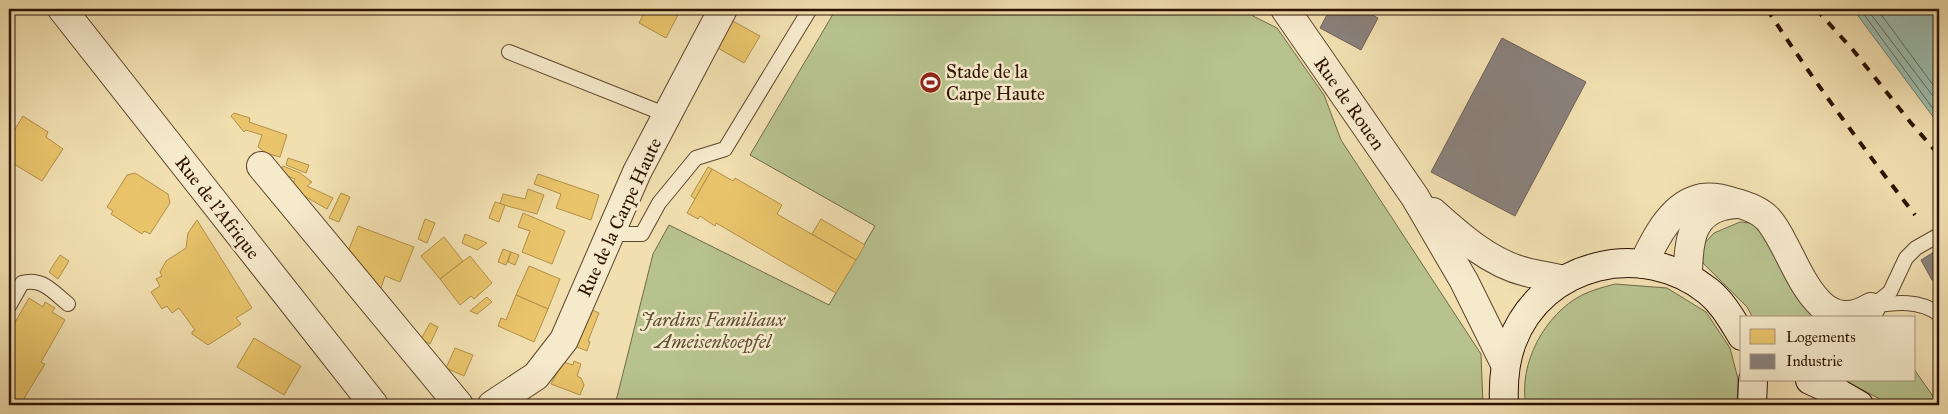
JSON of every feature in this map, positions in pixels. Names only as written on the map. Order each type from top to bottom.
[{"type":"street","name":"Rue de l'Afrique","points":[[62,9],[374,405]]},
{"type":"street","name":"Rue de la Carpe Haute","points":[[492,405],[536,376],[564,340],[638,172],[723,9]]},
{"type":"street","name":"Rue de Rouen","points":[[1285,9],[1415,197],[1464,281],[1505,364]]},
{"type":"street","points":[[262,166],[459,405]]},
{"type":"street","name":"Rue de Rouen","points":[[1415,197],[1461,237],[1486,255],[1525,272],[1564,280]]},
{"type":"street","points":[[1643,264],[1649,250],[1677,211],[1694,200],[1722,198],[1752,208],[1766,217],[1785,245],[1809,292],[1832,312],[1844,315],[1863,312],[1881,299]]},
{"type":"street","points":[[1688,278],[1688,251],[1692,232],[1702,218],[1716,208],[1740,204]]},
{"type":"street","points":[[1504,405],[1505,364],[1512,341],[1524,318],[1539,300],[1564,280],[1587,269],[1612,263],[1633,262],[1665,268],[1688,278],[1710,292],[1726,310],[1740,333]]},
{"type":"street","points":[[1752,405],[1753,382]]},
{"type":"street","points":[[1814,382],[1859,405]]},
{"type":"lane","points":[[610,234],[642,234],[659,203],[696,158],[725,149],[810,9]]},
{"type":"lane","points":[[509,52],[667,115]]},
{"type":"lane","points":[[1881,299],[1906,258],[1916,248],[1939,235]]},
{"type":"lane","points":[[9,306],[22,283],[32,280],[44,285],[68,304]]},
{"type":"lane","points":[[1881,299],[1939,302]]},
{"type":"lane","points":[[1881,299],[1891,303],[1906,302],[1927,307],[1939,314]]},
{"type":"green space","name":"Jardins Familiaux Ameisenkoepfel","points":[[836,9],[1248,9],[1253,16],[1277,28],[1324,95],[1341,140],[1481,354],[1483,405],[615,405],[653,254],[669,225],[829,305],[875,226],[750,155]]},
{"type":"green space","points":[[1740,222],[1760,224],[1818,316],[1752,316],[1747,307],[1703,263],[1702,246],[1714,233]]},
{"type":"green space","points":[[1615,284],[1667,288],[1706,312],[1730,348],[1738,379],[1737,405],[1526,405],[1526,373],[1530,357],[1546,327],[1557,314],[1582,295]]},
{"type":"green space","points":[[1916,372],[1939,405],[1888,405],[1847,382],[1916,382]]},
{"type":"water","points":[[1853,9],[1939,9],[1939,114],[1934,118]]},
{"type":"building: Logements","points":[[646,9],[676,9],[680,11],[666,38],[639,23]]},
{"type":"building: Logements","points":[[731,20],[760,36],[744,63],[716,47]]},
{"type":"building: Logements","points":[[234,113],[250,118],[249,122],[287,135],[280,157],[266,153],[258,147],[262,135],[246,130],[244,132],[231,116]]},
{"type":"building: Logements","points":[[23,116],[48,132],[46,137],[63,149],[42,181],[9,161],[9,139]]},
{"type":"building: Logements","points":[[288,158],[309,165],[306,173],[286,165]]},
{"type":"building: Logements","points":[[283,166],[300,173],[312,182],[307,186],[333,198],[327,209],[290,188],[295,179],[279,173]]},
{"type":"building: Logements","points":[[708,167],[712,169],[695,199],[691,196]]},
{"type":"building: Logements","points":[[712,169],[733,181],[735,178],[782,205],[777,214],[856,260],[836,293],[716,223],[715,226],[700,216],[698,219],[687,213]]},
{"type":"building: Logements","points":[[135,173],[168,194],[170,203],[150,234],[144,231],[142,234],[111,214],[113,211],[107,207],[127,175]]},
{"type":"building: Logements","points":[[538,174],[599,195],[591,220],[556,208],[561,194],[534,184]]},
{"type":"building: Logements","points":[[528,189],[544,195],[537,214],[500,204],[503,194],[525,199]]},
{"type":"building: Logements","points":[[341,193],[350,197],[339,222],[329,218]]},
{"type":"building: Logements","points":[[495,202],[505,205],[499,222],[489,218]]},
{"type":"building: Logements","points":[[523,213],[565,231],[552,264],[522,252],[530,231],[518,227]]},
{"type":"building: Logements","points":[[425,219],[435,223],[427,243],[418,239]]},
{"type":"building: Logements","points":[[821,219],[865,245],[856,260],[812,234]]},
{"type":"building: Logements","points":[[197,220],[252,308],[236,318],[241,324],[208,345],[192,334],[195,330],[179,308],[172,313],[167,306],[162,309],[151,292],[160,286],[156,279],[162,276],[160,272],[166,261],[186,248],[188,233]]},
{"type":"building: Logements","points":[[358,226],[414,247],[400,282],[385,276],[380,291],[358,266],[359,262],[350,259],[351,253],[348,252]]},
{"type":"building: Logements","points":[[465,234],[487,243],[477,250],[462,243]]},
{"type":"building: Logements","points":[[444,237],[463,261],[440,279],[421,256]]},
{"type":"building: Logements","points":[[503,249],[511,252],[506,265],[498,262]]},
{"type":"building: Logements","points":[[511,252],[519,255],[515,265],[508,262]]},
{"type":"building: Logements","points":[[60,255],[69,261],[58,279],[49,272]]},
{"type":"building: Logements","points":[[470,256],[492,283],[474,299],[471,296],[460,305],[440,279]]},
{"type":"building: Logements","points":[[529,266],[560,279],[548,309],[516,295]]},
{"type":"building: Logements","points":[[516,295],[548,309],[534,342],[498,326],[501,318],[506,320]]},
{"type":"building: Logements","points":[[487,297],[492,302],[477,314],[470,311]]},
{"type":"building: Logements","points":[[29,298],[43,307],[45,302],[55,308],[52,312],[65,320],[41,362],[45,364],[20,405],[15,405],[9,401],[9,333]]},
{"type":"building: Logements","points":[[588,308],[599,313],[588,341],[590,342],[587,351],[572,345]]},
{"type":"building: Logements","points":[[430,323],[438,327],[430,344],[421,339]]},
{"type":"building: Logements","points":[[254,338],[301,366],[284,395],[237,367]]},
{"type":"building: Logements","points":[[455,348],[473,355],[464,376],[446,368]]},
{"type":"building: Logements","points":[[574,361],[581,364],[577,376],[581,378],[584,385],[580,395],[551,384],[563,362],[573,365]]},
{"type":"building: Industrie","points":[[1330,9],[1361,9],[1378,18],[1361,50],[1320,28]]},
{"type":"building: Industrie","points":[[1502,38],[1586,82],[1515,216],[1431,172]]},
{"type":"building: Industrie","points":[[1939,249],[1939,282],[1937,282],[1932,280],[1921,260]]},
{"type":"railway","points":[[1767,9],[1839,114],[1915,215]]},
{"type":"railway","points":[[1816,9],[1853,50],[1939,155]]},
{"type":"place","name":"Stade de la Carpe Haute","points":[[930,82]]}]
